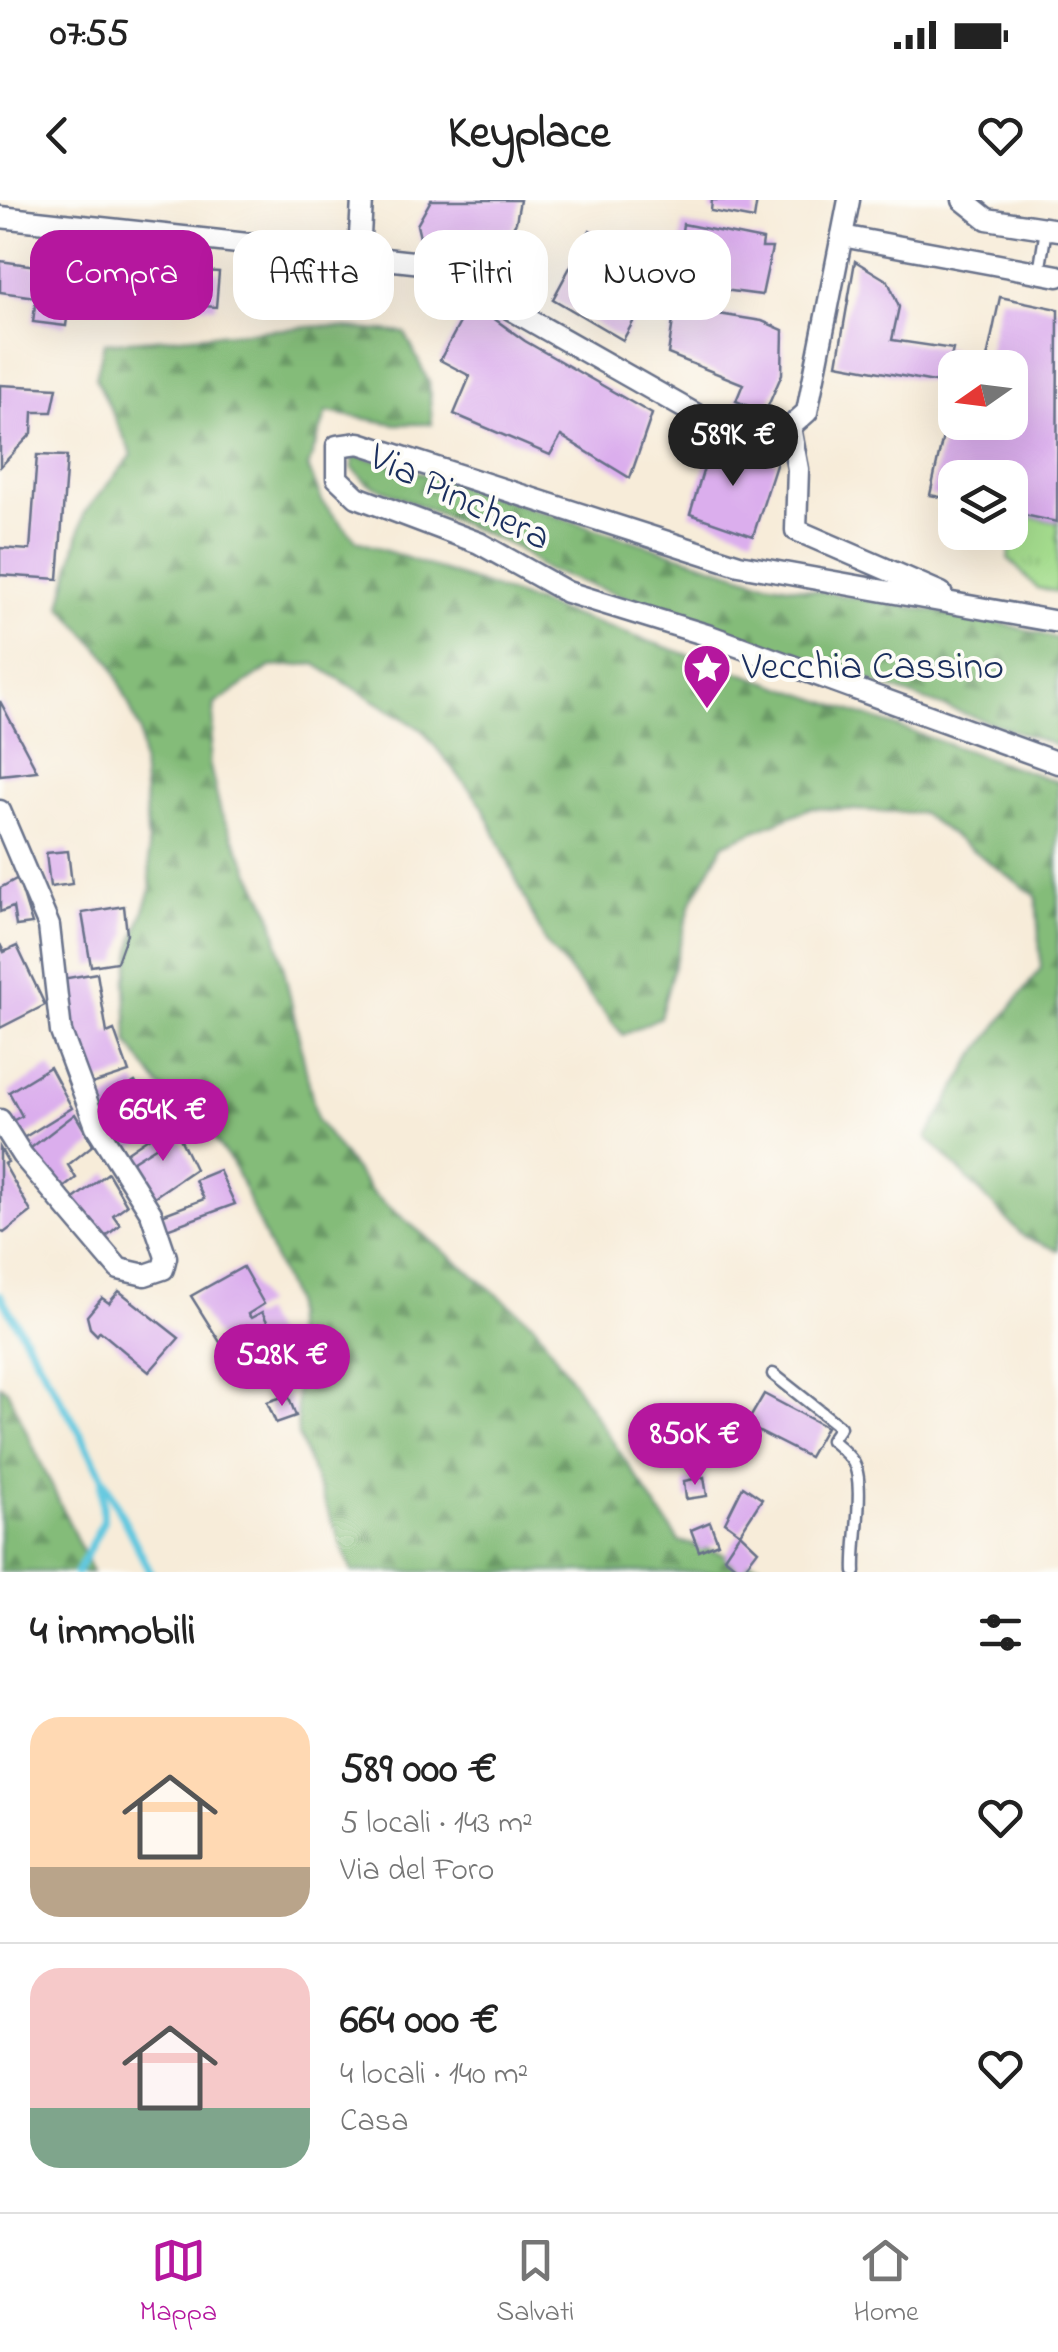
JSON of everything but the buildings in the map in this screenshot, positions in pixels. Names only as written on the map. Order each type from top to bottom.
[{"type":"street","points":[[360,230],[362,200]]},
{"type":"street","points":[[394,259],[430,264],[741,440],[772,443],[807,412],[849,200]]},
{"type":"street","points":[[963,200],[988,219],[1052,229]]},
{"type":"street","points":[[0,217],[233,241]]},
{"type":"street","points":[[842,236],[1048,274]]},
{"type":"street","points":[[790,427],[798,469],[796,530],[964,604]]},
{"type":"street","name":"Via Pinchera","points":[[1058,622],[739,565],[358,443],[336,446],[336,478],[356,497],[479,543],[567,592],[710,636],[1058,762]]},
{"type":"street","points":[[0,811],[50,926],[61,1032],[96,1126],[151,1213],[166,1257],[163,1269],[145,1275],[119,1268],[22,1155],[0,1120]]},
{"type":"lane","points":[[1048,274],[1052,229]]},
{"type":"lane","points":[[772,1374],[840,1427],[831,1440],[854,1463],[860,1483],[852,1541],[855,1572]]},
{"type":"green space","points":[[322,326],[405,333],[429,383],[432,424],[395,424],[327,412],[308,467],[323,503],[357,541],[1058,782],[1058,1250],[1024,1237],[927,1137],[973,1058],[1041,968],[1036,896],[921,813],[810,808],[724,844],[691,903],[660,1017],[623,1035],[545,942],[482,805],[422,730],[315,664],[270,667],[215,704],[209,763],[221,813],[272,915],[317,1120],[373,1194],[535,1325],[679,1541],[785,1572],[352,1572],[298,1436],[292,1300],[233,1164],[199,1120],[159,1086],[128,1042],[126,984],[134,939],[151,890],[140,731],[111,662],[61,606],[84,513],[132,455],[96,378],[104,343]]},
{"type":"green space","points":[[354,456],[386,462],[760,581],[997,622],[1058,639],[1058,746],[546,570],[515,547],[367,483],[352,467]]},
{"type":"green space","points":[[1028,516],[1056,522],[1058,517],[1058,592],[1037,588],[1008,558],[1010,550],[1028,550]]},
{"type":"green space","points":[[0,1385],[7,1390],[92,1572],[0,1572]]},
{"type":"waterway","points":[[0,1295],[83,1438],[150,1572]]},
{"type":"waterway","points":[[77,1572],[103,1522],[102,1483]]},
{"type":"place","name":"Vecchia Cassino","points":[[707,710]]}]
